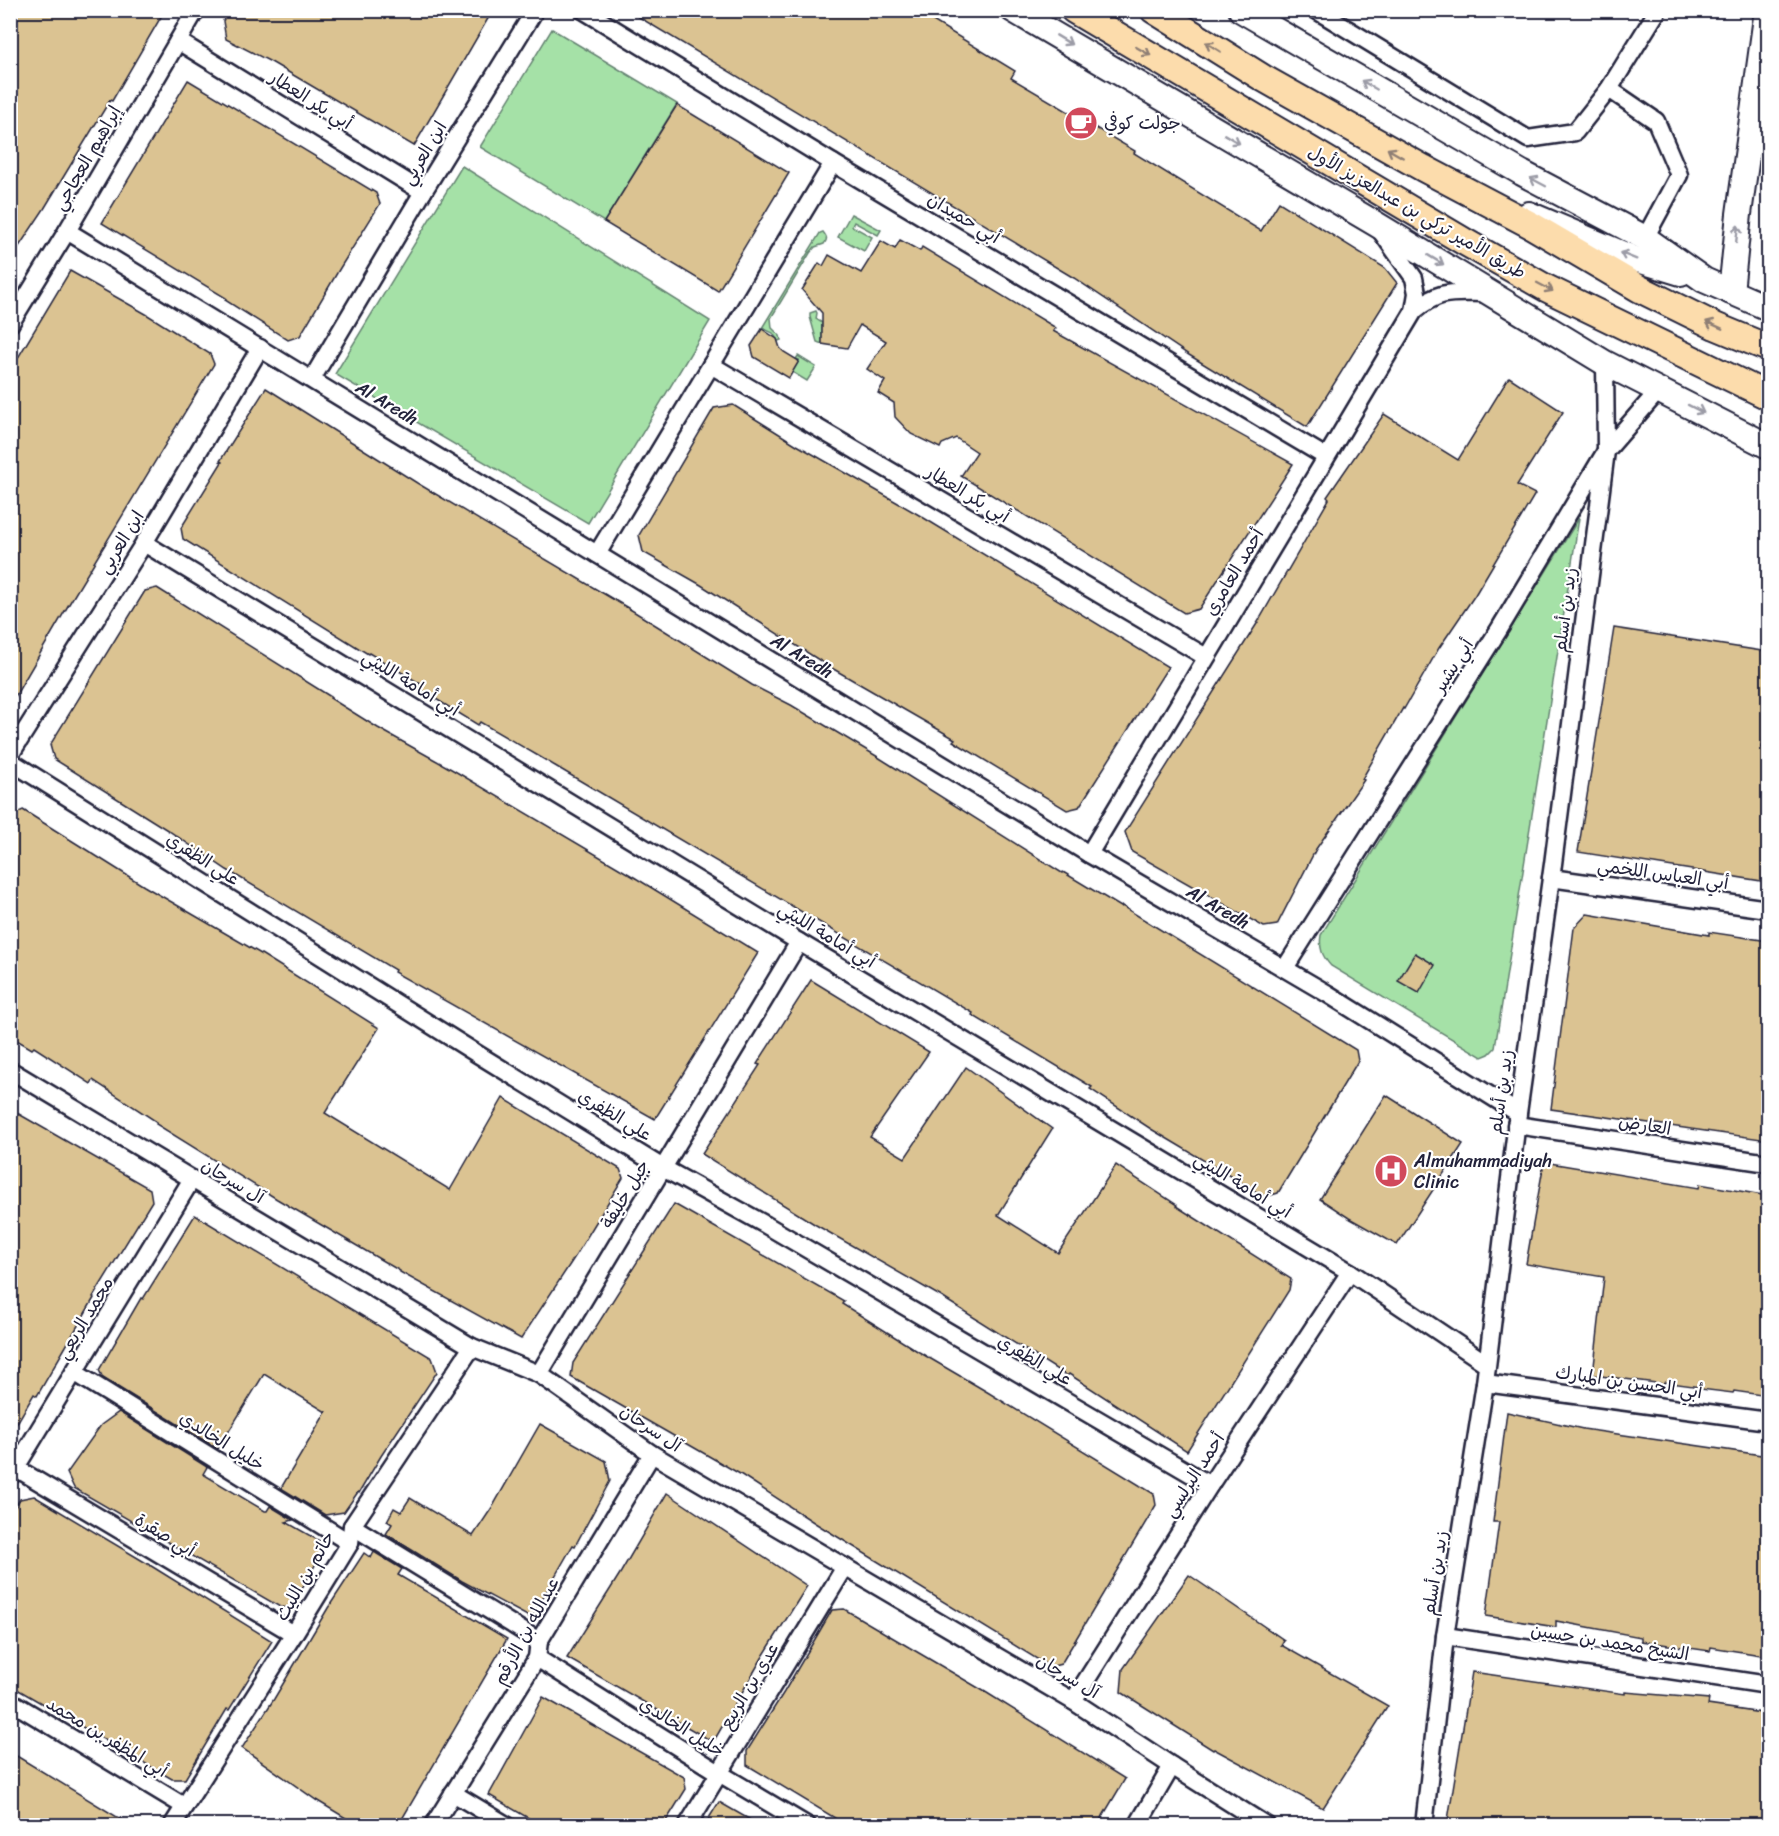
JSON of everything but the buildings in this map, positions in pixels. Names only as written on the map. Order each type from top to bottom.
[{"type":"main road","points":[[1013,10],[1376,224],[1605,363],[1768,446]]},
{"type":"main road","name":"طريق الأمير تركي بن عبدالعزيز الأول","points":[[1074,10],[1546,288],[1768,396]]},
{"type":"main road","points":[[1154,10],[1263,78],[1423,168],[1531,225],[1640,289],[1715,326],[1768,348]]},
{"type":"main road","points":[[1241,10],[1511,168],[1645,238],[1704,280]]},
{"type":"main road","points":[[1731,292],[1739,214],[1767,10]]},
{"type":"main road","points":[[1423,168],[1635,259],[1704,280],[1768,308]]},
{"type":"street","name":"إبراهيم العجاجي","points":[[10,324],[196,10]]},
{"type":"street","name":"ابن العربي","points":[[312,380],[423,192],[535,10]]},
{"type":"street","name":"أبي حميدان","points":[[583,10],[833,163],[1326,458]]},
{"type":"street","points":[[1316,10],[1528,139],[1575,132],[1609,89],[1658,10]]},
{"type":"street","name":"أبي بكر العطار","points":[[178,41],[423,192]]},
{"type":"street","points":[[1609,89],[1656,121],[1679,175],[1645,238]]},
{"type":"street","points":[[597,554],[833,163]]},
{"type":"street","points":[[1376,224],[1414,278],[1417,293],[1414,310]]},
{"type":"street","name":"Al Aredh","points":[[67,231],[1089,854],[1285,968],[1517,1119]]},
{"type":"street","points":[[1414,310],[1427,299],[1441,293],[1490,292]]},
{"type":"street","name":"أحمد العامري","points":[[1089,854],[1414,310]]},
{"type":"street","name":"ابن العربي","points":[[10,755],[144,543],[260,348]]},
{"type":"street","name":"زيد بن أسلم","points":[[1424,1826],[1445,1636],[1485,1383],[1517,1119],[1551,878],[1606,451],[1605,363]]},
{"type":"street","name":"أبي بكر العطار","points":[[711,365],[1206,657]]},
{"type":"street","name":"أبي بشير","points":[[1285,968],[1500,628],[1606,451],[1659,390]]},
{"type":"street","name":"أبي أمامة الليثي","points":[[144,543],[799,942],[1350,1272],[1487,1364]]},
{"type":"street","name":"علي الظفري","points":[[10,761],[663,1168],[766,1224],[1210,1485]]},
{"type":"street","name":"أبي العباس اللخمي","points":[[1551,878],[1768,909]]},
{"type":"street","name":"جبل خليفة","points":[[539,1374],[799,942]]},
{"type":"street","name":"آل سرحان","points":[[10,1070],[472,1347],[539,1374],[652,1454],[1073,1701],[1268,1826]]},
{"type":"street","name":"العارض","points":[[1517,1119],[1768,1163]]},
{"type":"street","name":"محمد الربعي","points":[[13,1472],[192,1179]]},
{"type":"street","name":"أحمد البرلسي","points":[[1073,1701],[1210,1485],[1350,1272]]},
{"type":"street","name":"حاتم بن الليث","points":[[172,1826],[294,1634],[351,1535],[472,1347]]},
{"type":"street","name":"خليل الخالدي","points":[[74,1372],[351,1535],[539,1641]]},
{"type":"street","name":"أبي الحسن بن المبارك","points":[[1485,1383],[1768,1421]]},
{"type":"street","name":"عبدالله بن الأرقم","points":[[433,1826],[537,1658],[539,1641],[652,1454]]},
{"type":"street","name":"أبي صقرة","points":[[13,1472],[294,1634]]},
{"type":"street","name":"عدي بن الربيع","points":[[687,1826],[845,1567]]},
{"type":"street","name":"الشيخ محمد بن حسين","points":[[1445,1636],[1768,1686]]},
{"type":"street","name":"خليل الخالدي","points":[[537,1658],[719,1773],[808,1826]]},
{"type":"street","name":"أبي المظفر بن محمد","points":[[10,1701],[184,1806]]},
{"type":"street","points":[[1137,1826],[1172,1766]]},
{"type":"street","points":[[453,1793],[508,1826]]},
{"type":"green space","points":[[552,29],[677,104],[604,222],[480,147]]},
{"type":"green space","points":[[462,166],[710,321],[588,523],[335,374]]},
{"type":"green space","points":[[851,214],[881,230],[878,235],[854,222],[852,226],[872,237],[864,251],[838,237]]},
{"type":"green space","points":[[823,232],[826,238],[824,244],[815,247],[810,253],[771,318],[772,328],[780,336],[781,340],[778,341],[773,333],[762,328],[820,233]]},
{"type":"green space","points":[[816,311],[816,319],[822,323],[822,344],[817,342],[810,317],[810,313]]},
{"type":"green space","points":[[798,356],[816,367],[807,381],[792,372],[799,360],[796,359]]},
{"type":"green space","points":[[1579,518],[1495,1048],[1482,1057],[1331,966],[1322,952],[1321,935]]},
{"type":"place","name":"جولت كوفي","points":[[1081,123]]},
{"type":"place","name":"Almuhammadiyah Clinic","points":[[1391,1171]]}]
